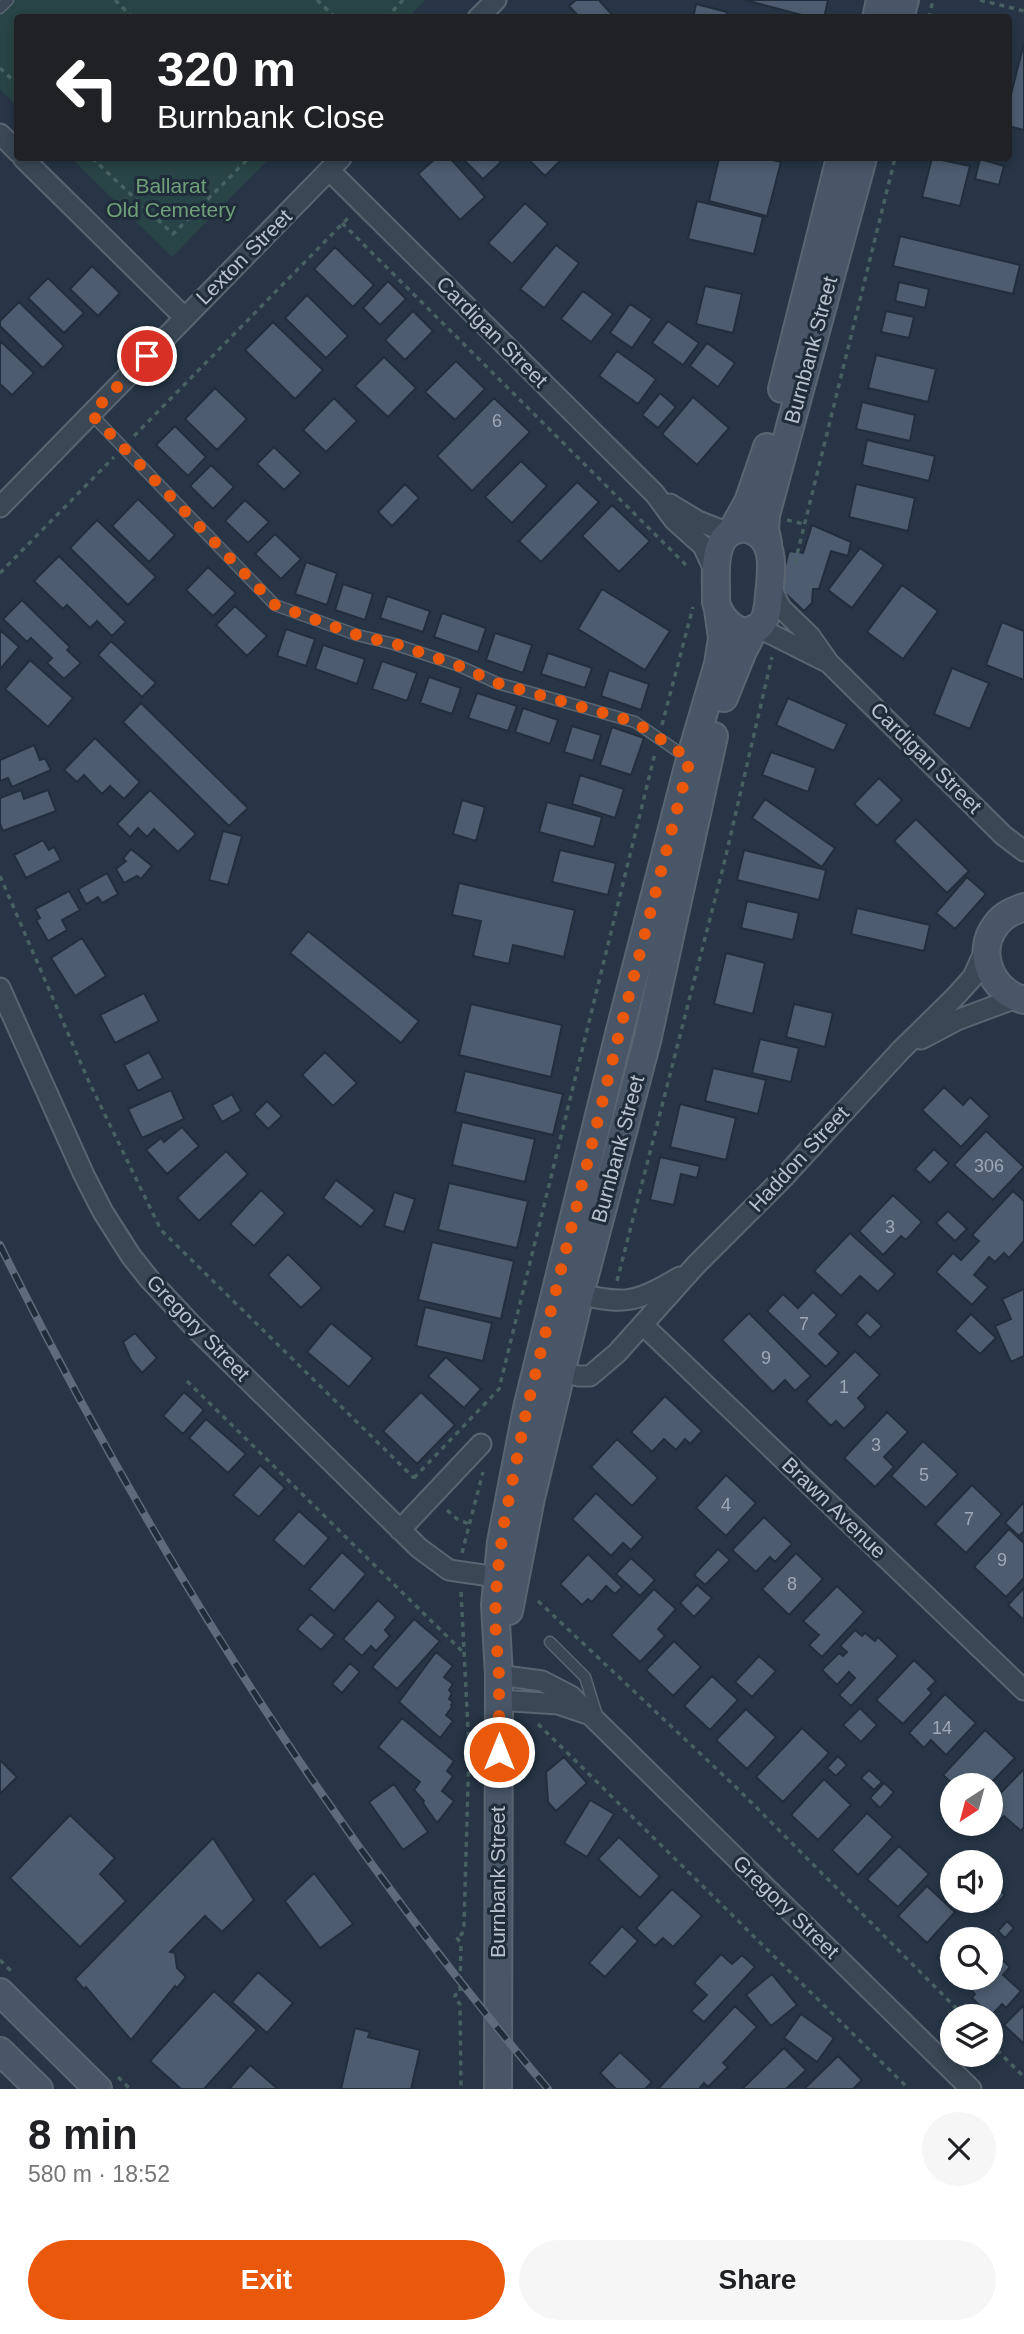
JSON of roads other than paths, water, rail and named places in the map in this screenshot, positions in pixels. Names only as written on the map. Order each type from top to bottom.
[{"type":"main road","name":"Burnbank Street","points":[[730,532],[746,509],[762,465],[840,161]]},
{"type":"main road","name":"Burnbank Street","points":[[768,544],[766,515],[862,161]]},
{"type":"main road","points":[[744,528],[753,530],[768,544],[772,560],[782,579],[766,613],[756,627],[745,632],[726,623],[707,603],[706,577],[722,540],[730,532],[744,528]]},
{"type":"main road","name":"Burnbank Street","points":[[499,1688],[526,1521],[561,1371],[568,1291],[690,759],[720,654],[722,631],[707,603]]},
{"type":"main road","name":"Burnbank Street","points":[[498,2089],[499,1688],[495,1620],[497,1577],[515,1466],[541,1352],[568,1291],[647,1041],[716,728],[732,677],[756,627]]},
{"type":"main road","points":[[1018,906],[997,923],[986,947],[992,978],[1003,990],[1021,1000]]},
{"type":"main road","points":[[541,1352],[561,1371]]},
{"type":"main road","points":[[0,1992],[98,2089]]},
{"type":"main road","points":[[0,2051],[39,2089]]},
{"type":"street","points":[[482,14],[496,0]]},
{"type":"street","points":[[0,134],[14,148]]},
{"type":"street","points":[[26,161],[184,317]]},
{"type":"street","name":"Lexton Street","points":[[0,507],[335,164]]},
{"type":"street","name":"Cardigan Street","points":[[335,164],[362,203],[655,494],[674,520],[703,546],[709,555],[706,577]]},
{"type":"street","name":"Cardigan Street","points":[[655,494],[691,517],[730,532]]},
{"type":"street","name":"Cardigan Street","points":[[782,579],[781,608],[810,636],[829,663],[1003,835],[1024,851]]},
{"type":"street","name":"Cardigan Street","points":[[756,627],[829,663]]},
{"type":"street","name":"Haddon Street","points":[[561,1371],[584,1377],[595,1374],[972,977],[986,947]]},
{"type":"street","name":"Gregory Street","points":[[0,988],[84,1175],[103,1212],[147,1276],[193,1326],[400,1530],[441,1565],[460,1572],[497,1577]]},
{"type":"street","name":"Haddon Street","points":[[901,1049],[957,1020],[1021,1000]]},
{"type":"street","name":"Haddon Street","points":[[568,1291],[610,1302],[625,1301],[664,1286],[695,1266]]},
{"type":"street","name":"Brawn Avenue","points":[[644,1325],[1024,1690]]},
{"type":"street","points":[[400,1530],[481,1444]]},
{"type":"street","name":"Gregory Street","points":[[499,1688],[534,1679],[571,1696],[971,2089]]},
{"type":"lane","points":[[0,8],[8,0]]},
{"type":"lane","points":[[91,414],[275,605],[357,635],[399,645],[457,665],[509,687],[635,722],[690,759]]},
{"type":"lane","points":[[550,1642],[585,1677],[600,1724]]},
{"type":"railway","points":[[0,1245],[57,1357],[118,1467],[248,1684],[318,1789],[392,1891],[468,1992],[548,2089]]},
{"type":"park label","name":"Ballarat Old Cemetery","points":[[171,198]]}]
